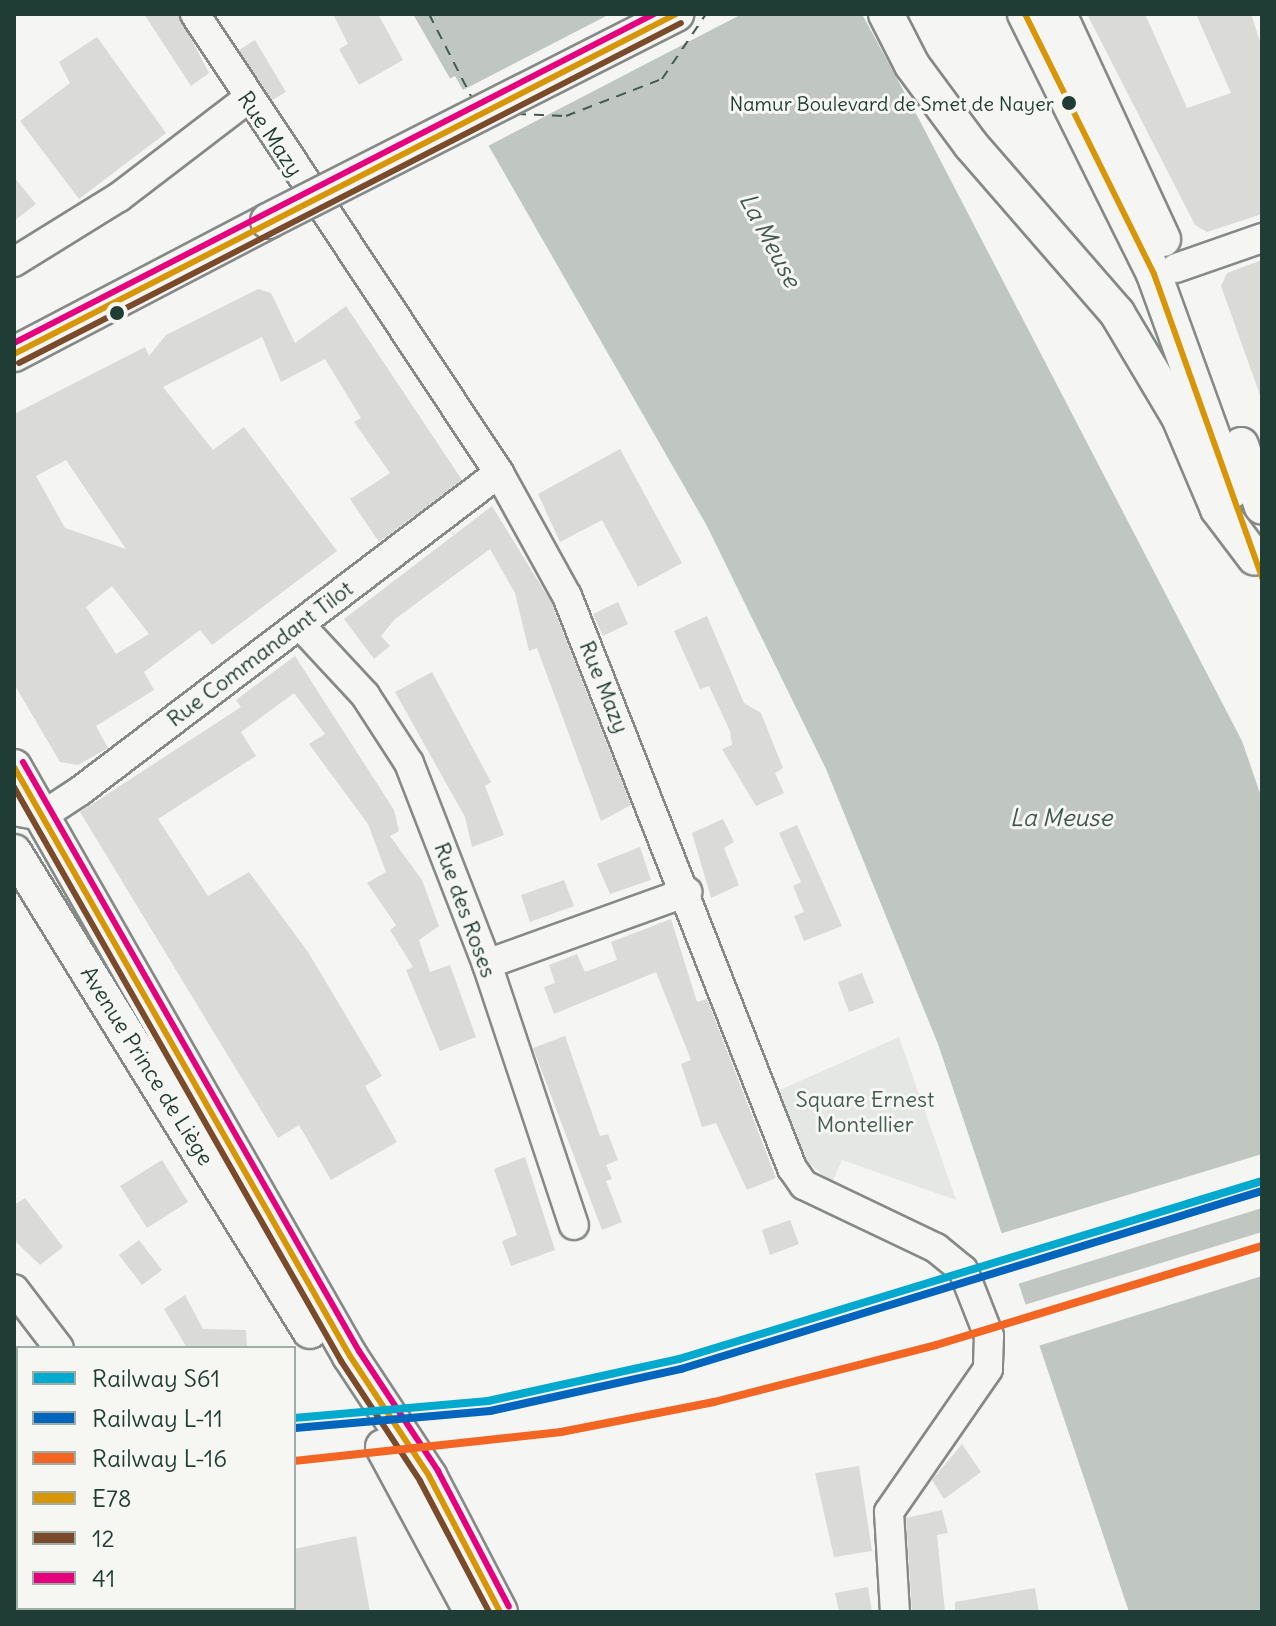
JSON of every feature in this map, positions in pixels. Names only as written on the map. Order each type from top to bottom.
[{"type":"main road","points":[[14,354],[254,228],[676,14]]},
{"type":"main road","points":[[886,14],[912,65],[971,145],[1117,313],[1179,417],[1218,509],[1258,568]]},
{"type":"main road","points":[[1025,14],[1154,274],[1258,568]]},
{"type":"main road","points":[[1059,14],[1176,268],[1262,507]]},
{"type":"main road","name":"Avenue Prince de Liège","points":[[14,767],[28,814],[342,1342],[429,1476],[500,1612]]},
{"type":"main road","name":"Avenue Prince de Liège","points":[[14,852],[404,1481],[472,1612]]},
{"type":"street","name":"Rue Mazy","points":[[195,14],[246,100],[499,473],[567,596],[687,892],[792,1168],[804,1185],[936,1248],[963,1270],[989,1336],[988,1369],[971,1402],[899,1489],[889,1512],[895,1612]]},
{"type":"street","points":[[14,262],[119,197],[246,100]]},
{"type":"street","points":[[1176,268],[1262,238]]},
{"type":"street","name":"Rue Commandant Tilot","points":[[28,814],[300,625],[499,473]]},
{"type":"street","name":"Rue des Roses","points":[[300,625],[365,695],[409,763],[487,964],[574,1225]]},
{"type":"street","points":[[487,964],[687,892]]},
{"type":"street","points":[[14,1289],[57,1346]]},
{"type":"green space","name":"Square Ernest Montellier","points":[[899,1037],[956,1200],[842,1160],[832,1183],[798,1153],[780,1090]]},
{"type":"water","name":"La Meuse","points":[[413,14],[862,14],[921,123],[1242,741],[1262,799],[1262,1612],[1129,1612],[938,1044],[826,769],[707,526]]},
{"type":"pier","points":[[610,14],[742,14],[486,147],[449,79],[455,76],[463,90]]},
{"type":"pier","points":[[1262,1154],[1262,1208],[1014,1285],[996,1235]]},
{"type":"pier","points":[[1262,1232],[1262,1276],[1035,1347],[1021,1306]]},
{"type":"building","points":[[144,14],[178,14],[209,73],[191,86]]},
{"type":"building","points":[[333,14],[378,14],[403,60],[359,85],[339,49],[348,44]]},
{"type":"building","points":[[1087,14],[1145,14],[1187,108],[1231,93],[1196,14],[1251,14],[1262,48],[1262,214],[1207,232],[1195,225]]},
{"type":"building","points":[[97,37],[166,133],[79,199],[20,121],[70,83],[59,62]]},
{"type":"building","points":[[255,40],[286,92],[272,100],[239,50]]},
{"type":"building","points":[[14,177],[36,204],[14,221]]},
{"type":"building","points":[[1262,260],[1260,395],[1221,286],[1227,273]]},
{"type":"building","points":[[258,289],[271,293],[295,343],[346,306],[462,480],[379,542],[350,499],[390,473],[354,422],[361,418],[325,359],[281,382],[262,337],[163,387],[213,450],[244,427],[337,551],[212,645],[200,630],[144,672],[154,690],[96,726],[108,748],[78,765],[60,762],[14,684],[14,414],[145,347],[149,356],[166,335]],"holes":[[[66,460],[126,549],[65,528],[36,476]],[[112,586],[149,634],[116,654],[86,607]]]},
{"type":"building","points":[[620,449],[682,563],[638,587],[602,520],[560,542],[538,494]]},
{"type":"building","points":[[492,506],[551,602],[631,805],[601,821],[537,648],[529,651],[515,593],[490,549],[395,619],[381,636],[390,646],[374,659],[344,619]]},
{"type":"building","points":[[618,602],[628,624],[603,636],[593,614]]},
{"type":"building","points":[[707,616],[744,703],[761,713],[783,768],[775,773],[784,793],[756,806],[722,749],[732,745],[730,731],[709,686],[700,689],[674,631]]},
{"type":"building","points":[[295,656],[394,810],[399,831],[390,836],[422,880],[439,926],[419,940],[430,972],[450,965],[476,1037],[440,1051],[406,970],[413,967],[390,930],[396,925],[367,883],[386,872],[368,824],[309,744],[325,734],[294,693],[241,732],[256,756],[158,819],[208,896],[249,872],[308,952],[382,1076],[365,1086],[397,1142],[331,1180],[299,1125],[278,1138],[80,812],[241,707],[236,700]]},
{"type":"building","points":[[432,672],[491,782],[485,786],[504,835],[472,847],[465,817],[395,692]]},
{"type":"building","points":[[723,819],[734,842],[724,848],[739,885],[711,898],[692,833]]},
{"type":"building","points":[[797,825],[842,926],[804,941],[794,916],[804,912],[793,886],[801,882],[779,833]]},
{"type":"building","points":[[640,847],[651,880],[610,894],[597,864]]},
{"type":"building","points":[[564,880],[574,906],[530,922],[521,895]]},
{"type":"building","points":[[671,919],[697,1002],[707,999],[776,1178],[747,1190],[716,1123],[702,1127],[681,1064],[691,1060],[656,972],[554,1014],[544,987],[555,983],[549,965],[577,954],[585,972],[617,960],[611,942]]},
{"type":"building","points":[[862,973],[874,1003],[849,1012],[838,982]]},
{"type":"building","points":[[565,1036],[600,1136],[608,1134],[618,1160],[606,1165],[612,1179],[606,1181],[622,1222],[602,1230],[533,1048]]},
{"type":"building","points":[[525,1157],[555,1250],[511,1266],[502,1241],[517,1235],[494,1169]]},
{"type":"building","points":[[162,1160],[188,1202],[147,1228],[120,1186]]},
{"type":"building","points":[[25,1198],[63,1247],[40,1265],[14,1240],[14,1205]]},
{"type":"building","points":[[790,1220],[799,1244],[770,1255],[762,1230]]},
{"type":"building","points":[[139,1240],[162,1270],[142,1285],[119,1255]]},
{"type":"building","points":[[185,1295],[203,1329],[246,1330],[247,1346],[186,1346],[164,1309]]},
{"type":"building","points":[[962,1444],[981,1472],[944,1499],[932,1480]]},
{"type":"building","points":[[859,1466],[872,1551],[834,1557],[815,1473]]},
{"type":"building","points":[[942,1510],[948,1533],[937,1535],[945,1612],[912,1612],[906,1518]]},
{"type":"building","points":[[356,1536],[370,1612],[294,1612],[296,1549]]},
{"type":"building","points":[[868,1587],[872,1612],[839,1612],[835,1593]]},
{"type":"building","points":[[1035,1588],[1039,1612],[955,1612],[955,1602]]},
{"type":"ferry route","points":[[429,14],[473,100]]},
{"type":"ferry route","points":[[516,114],[566,116],[662,79],[706,14]]},
{"type":"rail line","name":"S61","points":[[296,1418],[488,1401],[679,1359],[1262,1181]]},
{"type":"rail line","name":"L-11","points":[[296,1428],[490,1411],[681,1369],[1262,1191]]},
{"type":"rail line","name":"L-16","points":[[296,1461],[561,1432],[714,1402],[936,1345],[1262,1246]]},
{"type":"transit line","name":"41","points":[[14,343],[654,14]]},
{"type":"transit line","name":"E78","points":[[14,354],[676,14]]},
{"type":"transit line","name":"E78","points":[[1025,14],[1154,274],[1262,577]]},
{"type":"transit line","name":"12","points":[[19,363],[681,23]]},
{"type":"transit line","name":"41","points":[[23,762],[359,1351],[438,1471],[509,1607]]},
{"type":"transit line","name":"E78","points":[[14,767],[350,1356],[429,1476],[500,1612]]},
{"type":"transit line","name":"12","points":[[14,787],[341,1361],[420,1481],[489,1612]]},
{"type":"place","name":"Namur Boulevard de Smet de Nayer","points":[[1069,103]]}]
